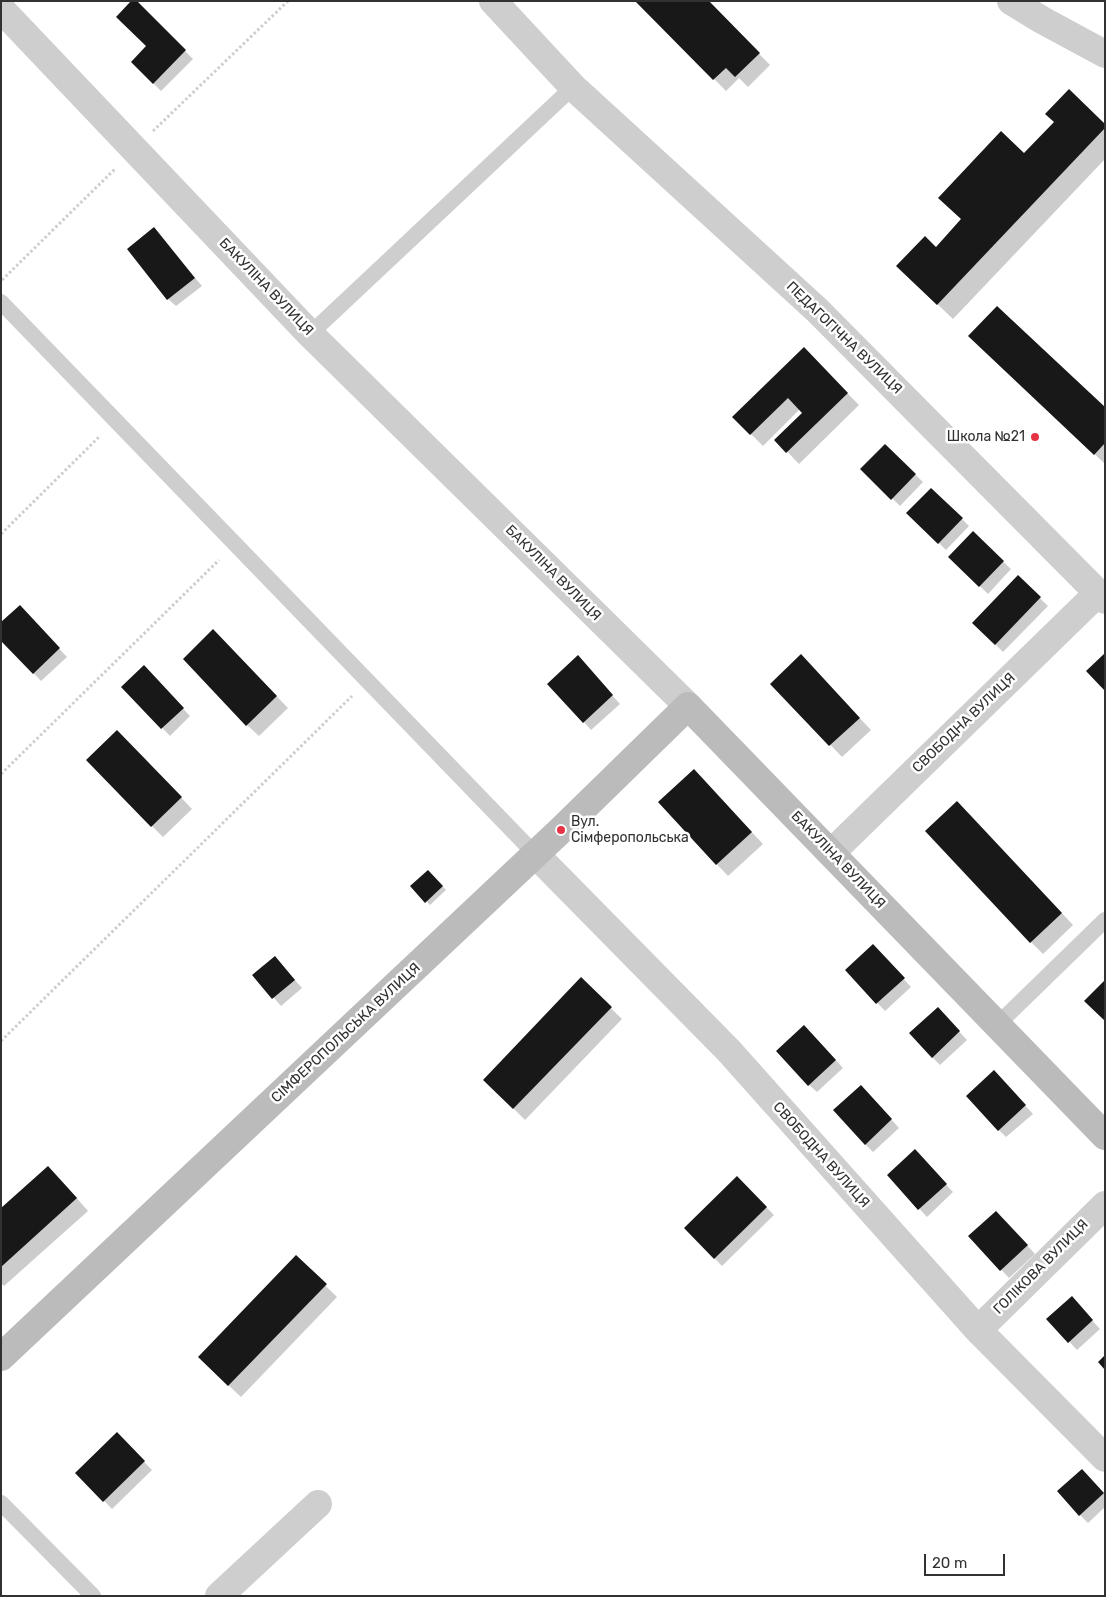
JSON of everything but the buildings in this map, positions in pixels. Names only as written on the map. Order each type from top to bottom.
[{"type":"street","name":"ПЕДАГОГІЧНА ВУЛИЦЯ","points":[[493,1],[573,87],[817,310],[1101,596]]},
{"type":"street","points":[[1011,1],[1105,54]]},
{"type":"street","name":"БАКУЛІНА ВУЛИЦЯ","points":[[1,9],[310,334],[688,706],[1105,1136]]},
{"type":"street","name":"СВОБОДНА ВУЛИЦЯ","points":[[831,853],[1101,596]]},
{"type":"street","name":"СІМФЕРОПОЛЬСЬКА ВУЛИЦЯ","points":[[1,1357],[536,854],[688,706]]},
{"type":"street","name":"СВОБОДНА ВУЛИЦЯ","points":[[536,854],[729,1051],[978,1330],[1105,1458]]},
{"type":"street","name":"ГОЛІКОВА ВУЛИЦЯ","points":[[978,1330],[1105,1205]]},
{"type":"street","points":[[219,1596],[318,1504]]},
{"type":"lane","points":[[310,334],[573,87]]},
{"type":"lane","points":[[1,302],[536,854]]},
{"type":"lane","points":[[998,1025],[1105,920]]},
{"type":"lane","points":[[1,1503],[93,1596]]},
{"type":"path","points":[[1,534],[116,420]]},
{"type":"path","points":[[1,774],[236,544]]},
{"type":"path","points":[[1,1041],[368,681]]},
{"type":"place","name":"Школа №21","points":[[1035,437]]},
{"type":"place","name":"Вул. Сімферопольська","points":[[561,830]]}]
